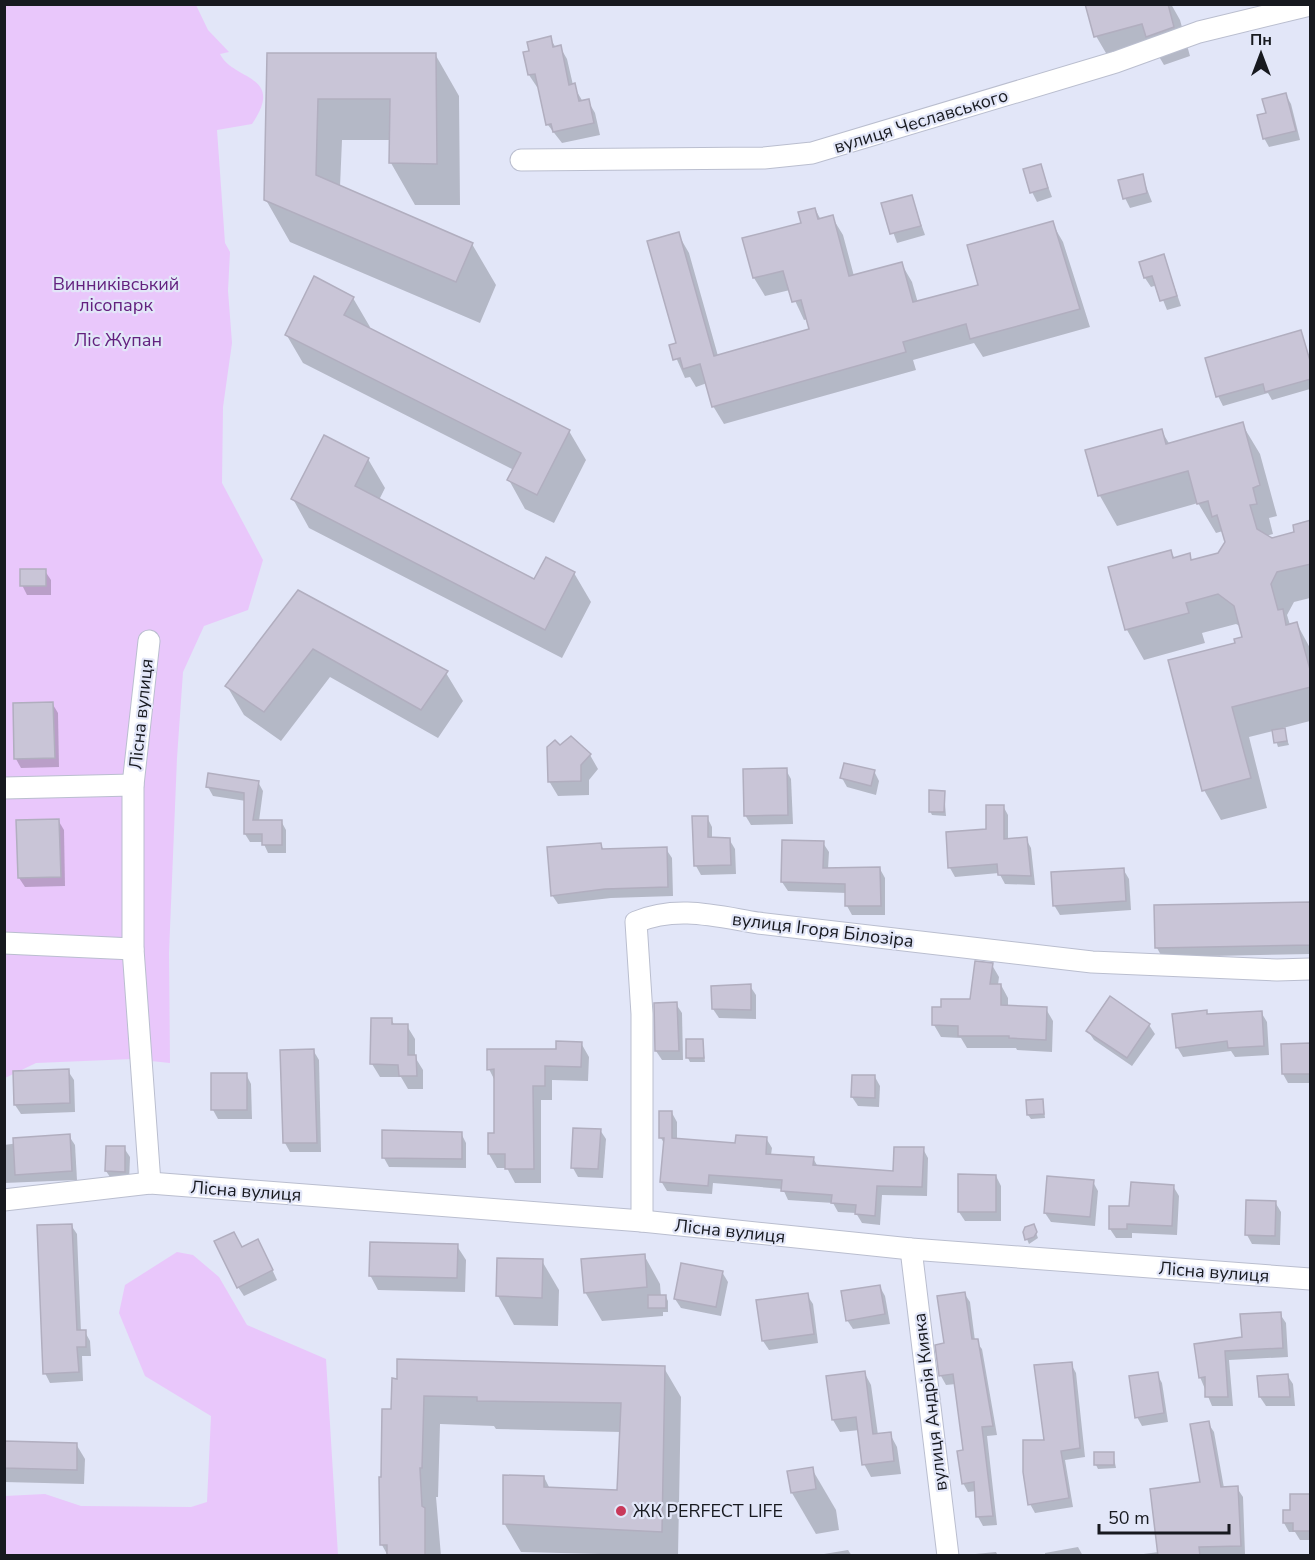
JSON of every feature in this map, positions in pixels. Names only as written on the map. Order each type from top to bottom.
[{"type":"street","name":"вулиця Чеславського","points":[[520,160],[764,158],[812,153],[1116,62],[1199,32],[1311,5]]},
{"type":"street","name":"Лісна вулиця","points":[[149,641],[134,784],[133,949],[150,1183]]},
{"type":"street","points":[[4,788],[134,784]]},
{"type":"street","name":"вулиця Ігоря Білозіра","points":[[642,1221],[642,1014],[636,922],[652,915],[668,911],[707,915],[1092,962],[1277,970],[1311,969]]},
{"type":"street","points":[[4,944],[133,949]]},
{"type":"street","name":"Лісна вулиця","points":[[4,1200],[150,1183],[642,1221],[911,1249],[1311,1279]]},
{"type":"street","name":"вулиця Андрія Кияка","points":[[911,1249],[948,1556]]},
{"type":"green space","name":"Ліс Жупан","points":[[5,5],[196,5],[208,30],[229,52],[220,54],[227,63],[254,80],[260,87],[263,96],[261,108],[252,124],[217,130],[225,243],[230,252],[228,291],[232,343],[223,407],[222,483],[263,560],[248,610],[204,626],[183,672],[169,953],[170,1063],[132,1059],[36,1063],[5,1078]]},
{"type":"green space","points":[[177,1252],[193,1255],[219,1277],[247,1325],[326,1359],[338,1555],[5,1555],[5,1496],[45,1494],[81,1506],[191,1507],[207,1502],[211,1416],[145,1376],[119,1313],[125,1285]]},
{"type":"building","points":[[1085,4],[1168,4],[1174,27],[1146,37],[1142,24],[1094,37]]},
{"type":"building","points":[[551,36],[553,47],[561,45],[569,85],[575,83],[579,101],[589,99],[594,123],[553,132],[551,124],[546,125],[535,74],[528,75],[523,52],[529,51],[527,42]]},
{"type":"building","points":[[267,53],[436,53],[437,164],[389,163],[390,99],[318,99],[316,175],[473,243],[456,282],[264,200]]},
{"type":"building","points":[[1286,93],[1296,131],[1263,139],[1257,115],[1266,113],[1262,99]]},
{"type":"building","points":[[1041,164],[1048,188],[1030,193],[1023,169]]},
{"type":"building","points":[[1143,174],[1147,193],[1123,199],[1118,180]]},
{"type":"building","points":[[912,195],[921,226],[890,234],[881,203]]},
{"type":"building","points":[[815,208],[818,219],[833,215],[849,276],[902,262],[913,302],[978,285],[967,245],[1053,221],[1080,309],[970,339],[966,324],[903,342],[906,352],[712,407],[700,364],[683,369],[680,358],[673,360],[669,345],[676,343],[647,241],[679,232],[714,356],[809,329],[801,300],[792,302],[783,271],[753,278],[742,238],[801,223],[798,212]]},
{"type":"building","points":[[1164,254],[1177,296],[1160,301],[1152,276],[1144,278],[1139,262]]},
{"type":"building","points":[[314,276],[354,297],[344,315],[570,430],[537,495],[507,480],[521,453],[285,335]]},
{"type":"building","points":[[1301,330],[1311,364],[1311,379],[1265,392],[1263,384],[1216,397],[1205,358]]},
{"type":"building","points":[[1243,422],[1260,485],[1253,488],[1257,504],[1250,505],[1257,529],[1272,538],[1294,532],[1293,525],[1311,520],[1311,564],[1277,572],[1271,584],[1278,610],[1283,609],[1286,625],[1297,622],[1311,673],[1311,687],[1232,707],[1251,778],[1202,791],[1168,660],[1235,643],[1234,639],[1242,637],[1234,606],[1218,594],[1186,603],[1189,613],[1125,630],[1108,567],[1171,550],[1173,558],[1190,553],[1191,560],[1218,553],[1225,542],[1217,515],[1212,517],[1208,501],[1197,504],[1188,471],[1098,496],[1085,450],[1162,429],[1166,444]]},
{"type":"building","points":[[324,435],[369,458],[355,486],[534,579],[546,557],[575,572],[545,630],[291,499]]},
{"type":"building","points":[[20,569],[46,569],[46,586],[20,586]]},
{"type":"building","points":[[298,590],[448,671],[421,710],[313,649],[264,712],[225,686]]},
{"type":"building","points":[[53,702],[55,758],[14,759],[13,703]]},
{"type":"building","points":[[1285,728],[1287,741],[1274,743],[1272,730]]},
{"type":"building","points":[[571,736],[591,754],[581,765],[581,781],[548,782],[547,747],[555,740],[560,745]]},
{"type":"building","points":[[844,763],[875,770],[871,786],[840,778]]},
{"type":"building","points":[[787,768],[788,815],[744,816],[743,769]]},
{"type":"building","points":[[208,773],[259,781],[253,820],[282,820],[282,845],[262,845],[262,834],[244,834],[244,793],[206,787]]},
{"type":"building","points":[[929,790],[945,791],[944,812],[929,812]]},
{"type":"building","points":[[986,805],[1004,805],[1004,839],[1027,837],[1031,876],[998,875],[997,864],[948,868],[946,832],[986,829]]},
{"type":"building","points":[[692,816],[708,816],[708,837],[730,838],[731,865],[694,866]]},
{"type":"building","points":[[59,819],[61,877],[18,878],[16,820]]},
{"type":"building","points":[[782,840],[824,841],[823,868],[880,867],[881,906],[845,906],[845,884],[781,882]]},
{"type":"building","points":[[601,843],[602,849],[667,847],[668,887],[605,889],[551,896],[547,847]]},
{"type":"building","points":[[1124,868],[1126,901],[1053,906],[1051,872]]},
{"type":"building","points":[[1311,902],[1311,945],[1155,948],[1154,905]]},
{"type":"building","points":[[975,961],[993,963],[990,984],[1001,984],[1001,1005],[1047,1007],[1046,1040],[1009,1038],[1009,1036],[958,1036],[958,1026],[932,1025],[932,1007],[941,1007],[941,999],[970,999]]},
{"type":"building","points":[[751,984],[751,1010],[712,1009],[711,986]]},
{"type":"building","points":[[1110,996],[1150,1024],[1127,1058],[1086,1031]]},
{"type":"building","points":[[677,1002],[679,1051],[655,1051],[654,1003]]},
{"type":"building","points":[[1207,1010],[1207,1014],[1262,1011],[1264,1046],[1228,1048],[1227,1041],[1176,1048],[1172,1014]]},
{"type":"building","points":[[371,1018],[392,1018],[392,1024],[408,1024],[408,1055],[416,1055],[417,1076],[399,1076],[398,1065],[370,1064]]},
{"type":"building","points":[[686,1039],[703,1039],[704,1058],[686,1058]]},
{"type":"building","points":[[556,1041],[582,1042],[581,1067],[545,1066],[545,1086],[533,1086],[534,1169],[505,1169],[505,1154],[488,1154],[488,1133],[494,1133],[494,1069],[487,1070],[487,1049],[556,1049]]},
{"type":"building","points":[[1311,1043],[1311,1074],[1282,1074],[1281,1044]]},
{"type":"building","points":[[314,1049],[317,1143],[283,1143],[280,1050]]},
{"type":"building","points":[[69,1069],[70,1103],[14,1105],[13,1071]]},
{"type":"building","points":[[211,1073],[247,1073],[247,1110],[211,1110]]},
{"type":"building","points":[[852,1075],[875,1075],[875,1098],[851,1097]]},
{"type":"building","points":[[1043,1099],[1044,1114],[1027,1115],[1026,1100]]},
{"type":"building","points":[[659,1111],[672,1111],[672,1138],[735,1143],[736,1135],[767,1137],[766,1154],[814,1157],[813,1165],[893,1171],[894,1147],[924,1147],[922,1187],[877,1186],[875,1216],[855,1214],[856,1205],[831,1203],[832,1195],[781,1191],[782,1180],[709,1175],[708,1186],[660,1182],[664,1138],[659,1138]]},
{"type":"building","points":[[573,1128],[601,1129],[598,1169],[571,1168]]},
{"type":"building","points":[[382,1130],[462,1132],[462,1159],[382,1158]]},
{"type":"building","points":[[70,1134],[72,1171],[15,1175],[13,1138]]},
{"type":"building","points":[[106,1146],[125,1146],[125,1172],[105,1171]]},
{"type":"building","points":[[958,1174],[996,1175],[996,1212],[958,1212]]},
{"type":"building","points":[[1047,1176],[1094,1180],[1090,1217],[1044,1213]]},
{"type":"building","points":[[1131,1182],[1174,1185],[1172,1226],[1127,1224],[1127,1229],[1109,1229],[1109,1206],[1129,1206]]},
{"type":"building","points":[[1246,1200],[1276,1201],[1275,1236],[1245,1235]]},
{"type":"building","points":[[72,1224],[77,1330],[86,1330],[86,1347],[77,1347],[79,1372],[43,1374],[37,1225]]},
{"type":"building","points":[[1034,1224],[1037,1232],[1034,1237],[1025,1240],[1023,1232],[1025,1227]]},
{"type":"building","points":[[234,1232],[242,1247],[258,1239],[273,1270],[237,1288],[214,1241]]},
{"type":"building","points":[[370,1242],[458,1244],[457,1278],[369,1276]]},
{"type":"building","points":[[645,1254],[647,1287],[584,1293],[581,1259]]},
{"type":"building","points":[[497,1258],[543,1259],[542,1298],[496,1296]]},
{"type":"building","points":[[681,1263],[723,1271],[716,1307],[674,1299]]},
{"type":"building","points":[[880,1285],[885,1314],[846,1321],[841,1291]]},
{"type":"building","points":[[965,1292],[972,1339],[978,1339],[993,1426],[982,1427],[993,1516],[976,1517],[974,1482],[962,1484],[957,1451],[963,1450],[953,1374],[939,1376],[935,1345],[944,1343],[937,1296]]},
{"type":"building","points":[[808,1293],[814,1334],[762,1341],[756,1300]]},
{"type":"building","points":[[648,1295],[666,1295],[666,1308],[648,1308]]},
{"type":"building","points":[[1281,1312],[1283,1348],[1225,1351],[1228,1397],[1205,1397],[1205,1377],[1199,1378],[1194,1344],[1242,1337],[1240,1314]]},
{"type":"building","points":[[397,1359],[665,1366],[662,1532],[503,1524],[503,1475],[544,1476],[544,1487],[617,1490],[621,1403],[477,1401],[477,1397],[424,1396],[422,1468],[420,1468],[422,1506],[425,1508],[425,1556],[387,1555],[387,1545],[380,1545],[379,1477],[381,1477],[382,1409],[391,1409],[392,1378],[397,1379]]},
{"type":"building","points":[[1072,1362],[1080,1448],[1061,1451],[1069,1498],[1028,1505],[1023,1472],[1023,1440],[1044,1440],[1034,1365]]},
{"type":"building","points":[[865,1371],[873,1434],[891,1432],[894,1461],[862,1465],[856,1417],[832,1420],[826,1376]]},
{"type":"building","points":[[1158,1372],[1164,1413],[1135,1418],[1129,1376]]},
{"type":"building","points":[[1288,1374],[1290,1397],[1259,1397],[1257,1376]]},
{"type":"building","points":[[1209,1421],[1221,1487],[1238,1486],[1241,1546],[1199,1547],[1200,1556],[1158,1556],[1150,1489],[1200,1482],[1190,1424]]},
{"type":"building","points":[[4,1441],[77,1443],[77,1470],[4,1468]]},
{"type":"building","points":[[1094,1452],[1114,1452],[1114,1465],[1094,1465]]},
{"type":"building","points":[[813,1467],[816,1489],[791,1493],[787,1471]]},
{"type":"building","points":[[1290,1494],[1311,1494],[1311,1531],[1293,1531],[1293,1523],[1283,1523],[1283,1510],[1290,1510]]},
{"type":"place","name":"ЖК PERFECT LIFE","points":[[621,1511]]},
{"type":"park label","name":"Винниківський лісопарк","points":[[116,294]]}]
